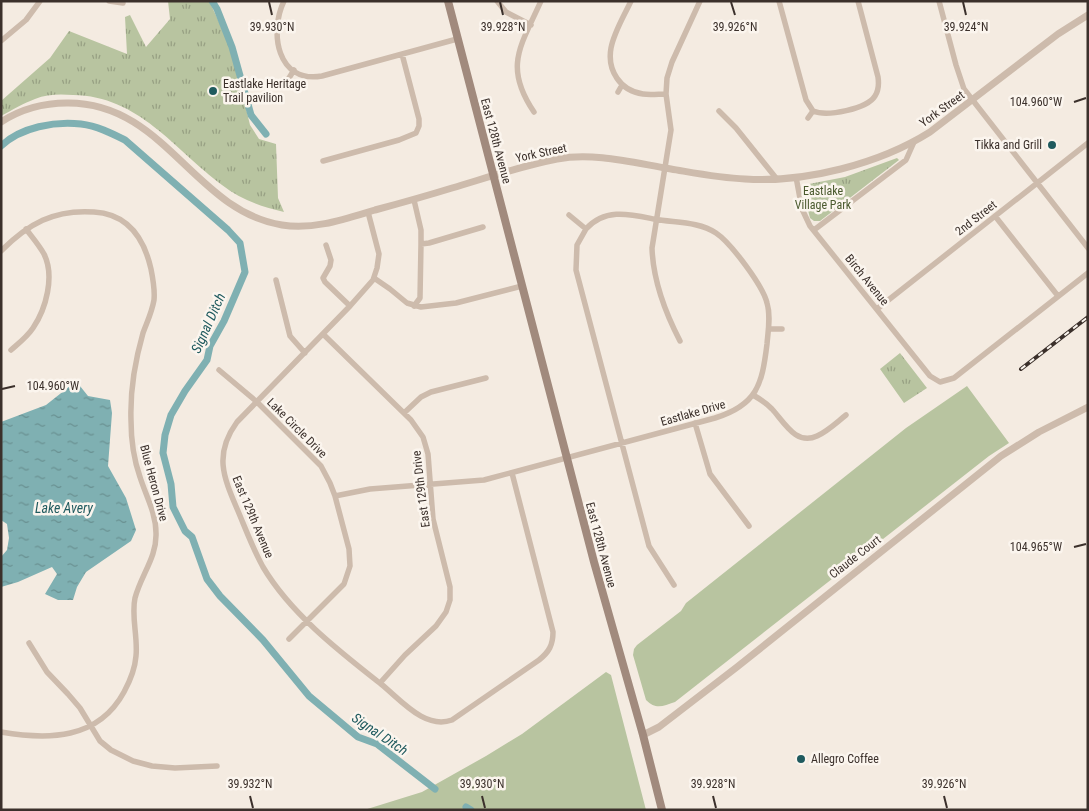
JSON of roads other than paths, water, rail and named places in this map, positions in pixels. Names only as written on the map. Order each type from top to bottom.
[{"type":"main road","name":"East 128th Avenue","points":[[448,1],[594,562],[643,735],[662,810]]},
{"type":"street","points":[[1,41],[26,20],[40,1]]},
{"type":"street","points":[[109,1],[123,3]]},
{"type":"street","points":[[276,1],[284,3],[278,25],[278,40],[284,60],[302,75],[315,77],[457,39]]},
{"type":"street","points":[[496,1],[506,12],[530,25]]},
{"type":"street","points":[[534,112],[524,97],[517,70],[518,55],[541,1]]},
{"type":"street","points":[[631,1],[613,42],[610,57],[614,75],[622,85],[643,94],[666,94]]},
{"type":"street","points":[[680,341],[667,312],[652,258],[652,248],[672,130],[666,94],[667,78],[670,67],[700,1]]},
{"type":"street","points":[[780,1],[806,100],[814,111],[822,114],[832,114],[864,105],[872,101],[877,94],[878,78],[858,1]]},
{"type":"street","points":[[939,1],[964,90],[1088,248]]},
{"type":"street","name":"York Street","points":[[1,122],[21,112],[45,104],[75,102],[92,104],[116,112],[138,124],[228,202],[259,220],[282,225],[309,226],[414,200],[554,159],[594,157],[747,179],[796,177],[849,166],[875,158],[914,142],[973,101],[1058,34],[1088,15]]},
{"type":"street","points":[[323,161],[411,136],[422,130],[402,54]]},
{"type":"street","points":[[289,78],[294,70]]},
{"type":"street","points":[[618,92],[622,85]]},
{"type":"street","points":[[720,111],[776,178]]},
{"type":"street","points":[[808,118],[814,111]]},
{"type":"street","points":[[814,230],[906,160],[914,142]]},
{"type":"street","name":"2nd Street","points":[[877,309],[1088,143]]},
{"type":"street","name":"Birch Avenue","points":[[796,177],[802,209],[814,230],[930,376],[938,381],[943,382],[954,378],[1058,296]]},
{"type":"street","points":[[414,200],[421,230],[420,298],[414,306]]},
{"type":"street","name":"Blue Heron Drive","points":[[1,251],[26,229],[43,219],[57,214],[75,212],[110,214],[132,229],[141,239],[148,253],[153,279],[154,299],[134,374],[131,421],[136,464],[154,516],[156,532],[156,548],[135,600],[136,657],[131,678],[121,697],[110,710],[91,725],[70,734],[49,737],[1,732]]},
{"type":"street","points":[[368,212],[378,254],[374,278],[407,303],[414,306],[456,304],[522,286]]},
{"type":"street","name":"Eastlake Drive","points":[[335,496],[370,488],[484,480],[695,424],[734,411],[753,394],[762,379],[764,370],[769,329],[768,308],[763,290],[721,236],[703,227],[619,213],[603,216],[586,229]]},
{"type":"street","points":[[569,215],[586,229],[577,245],[576,270],[649,546],[674,585]]},
{"type":"street","points":[[995,216],[1058,296],[1088,272]]},
{"type":"street","points":[[421,244],[483,227]]},
{"type":"street","points":[[12,350],[39,319],[47,294],[46,260],[44,254],[26,229]]},
{"type":"street","points":[[326,245],[331,260],[330,266],[323,278],[350,306]]},
{"type":"street","name":"East 129th Avenue","points":[[374,278],[350,306],[237,422],[226,440],[222,461],[224,474],[256,554],[278,589],[328,642],[420,715],[434,722],[447,722],[458,718],[540,660],[552,646],[554,632],[512,473]]},
{"type":"street","points":[[276,280],[290,336],[305,353]]},
{"type":"street","points":[[769,329],[782,329]]},
{"type":"street","name":"East 129th Drive","points":[[323,334],[418,428],[426,445],[433,519],[450,587],[448,607],[436,626],[405,655],[380,683]]},
{"type":"street","name":"Lake Circle Drive","points":[[219,370],[257,402],[320,466],[335,496],[349,549],[349,571],[346,581],[338,592],[289,639]]},
{"type":"street","points":[[404,413],[421,397],[431,392],[486,378]]},
{"type":"street","points":[[753,394],[770,407],[793,434],[804,439],[821,434],[846,415]]},
{"type":"street","name":"Claude Court","points":[[643,735],[659,727],[725,676],[1001,456],[1039,432],[1088,407]]},
{"type":"street","points":[[695,424],[710,474],[749,526]]},
{"type":"street","points":[[29,643],[47,672],[68,694],[105,745],[125,758],[143,765],[175,768],[217,766]]},
{"type":"water","name":"Lake Avery","points":[[70,386],[80,386],[88,396],[110,400],[112,413],[108,466],[126,498],[136,530],[131,541],[86,572],[77,587],[73,600],[58,600],[45,594],[57,574],[52,567],[18,582],[1,587],[1,557],[7,550],[9,538],[7,524],[1,520],[1,422],[46,405]]},
{"type":"waterway","points":[[212,1],[232,47],[251,115],[266,134]]},
{"type":"waterway","name":"Signal Ditch","points":[[1,146],[18,134],[50,125],[71,123],[93,126],[104,130],[125,140],[228,230],[240,243],[245,272],[224,321],[210,346],[207,360],[171,415],[165,435],[163,453],[171,484],[173,507],[185,531],[192,537],[207,579],[220,596],[263,640],[309,696],[358,737],[377,744],[435,789]]},
{"type":"waterway","name":"Signal Ditch","points":[[466,807],[471,810]]},
{"type":"railway","points":[[1021,369],[1088,317]]},
{"type":"place","name":"Eastlake Heritage Trail pavilion","points":[[213,91]]},
{"type":"place","name":"Tikka and Grill","points":[[1052,145]]},
{"type":"place","name":"Allegro Coffee","points":[[801,759]]},
{"type":"park label","name":"Eastlake Village Park","points":[[823,198]]}]
